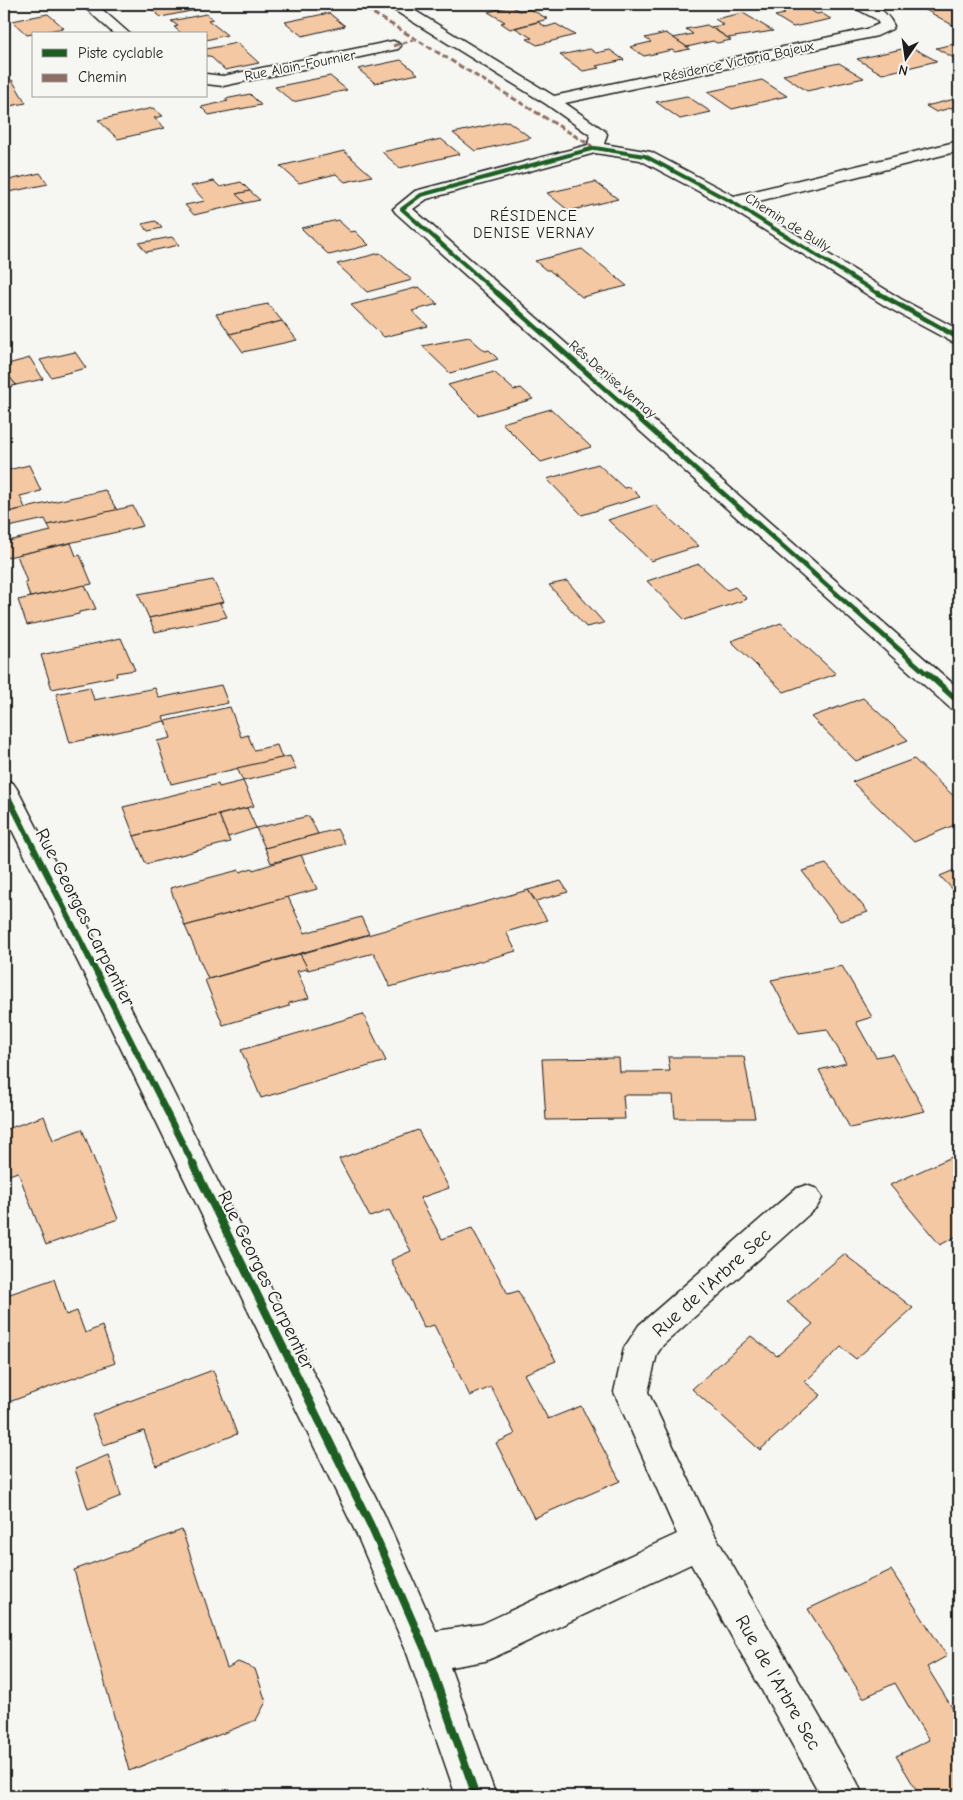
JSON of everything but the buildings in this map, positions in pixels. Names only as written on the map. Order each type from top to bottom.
[{"type":"street","points":[[88,4],[121,32]]},
{"type":"street","points":[[394,4],[552,101],[599,134],[595,148]]},
{"type":"street","name":"Résidence Victoria Bajeux","points":[[552,101],[872,33],[887,26],[882,16],[858,4]]},
{"type":"street","name":"Rue Alain-Fournier","points":[[208,79],[223,81],[393,46]]},
{"type":"street","points":[[732,202],[959,146]]},
{"type":"street","name":"Chemin de Bully","points":[[595,148],[645,156],[732,202],[894,303],[955,332]]},
{"type":"street","name":"Rés Denise Vernay","points":[[595,148],[421,195],[402,209],[959,702]]},
{"type":"street","name":"Rue Georges Carpentier","points":[[4,789],[126,1028],[366,1517],[426,1652],[476,1796]]},
{"type":"street","name":"Rue de l'Arbre Sec","points":[[806,1198],[651,1334],[641,1348],[631,1392],[699,1542],[843,1796]]},
{"type":"street","points":[[426,1652],[485,1642],[699,1542]]},
{"type":"marked path","points":[[358,4],[595,148]]},
{"type":"marked path","points":[[393,46],[413,40]]},
{"type":"cycle path","points":[[959,338],[894,303],[732,202],[645,156],[595,148],[421,195],[402,209],[959,702]]},
{"type":"cycle path","points":[[4,789],[126,1028],[371,1526],[426,1652],[476,1796]]},
{"type":"district","name":"RÉSIDENCE DENISE VERNAY","points":[[534,224]]}]
